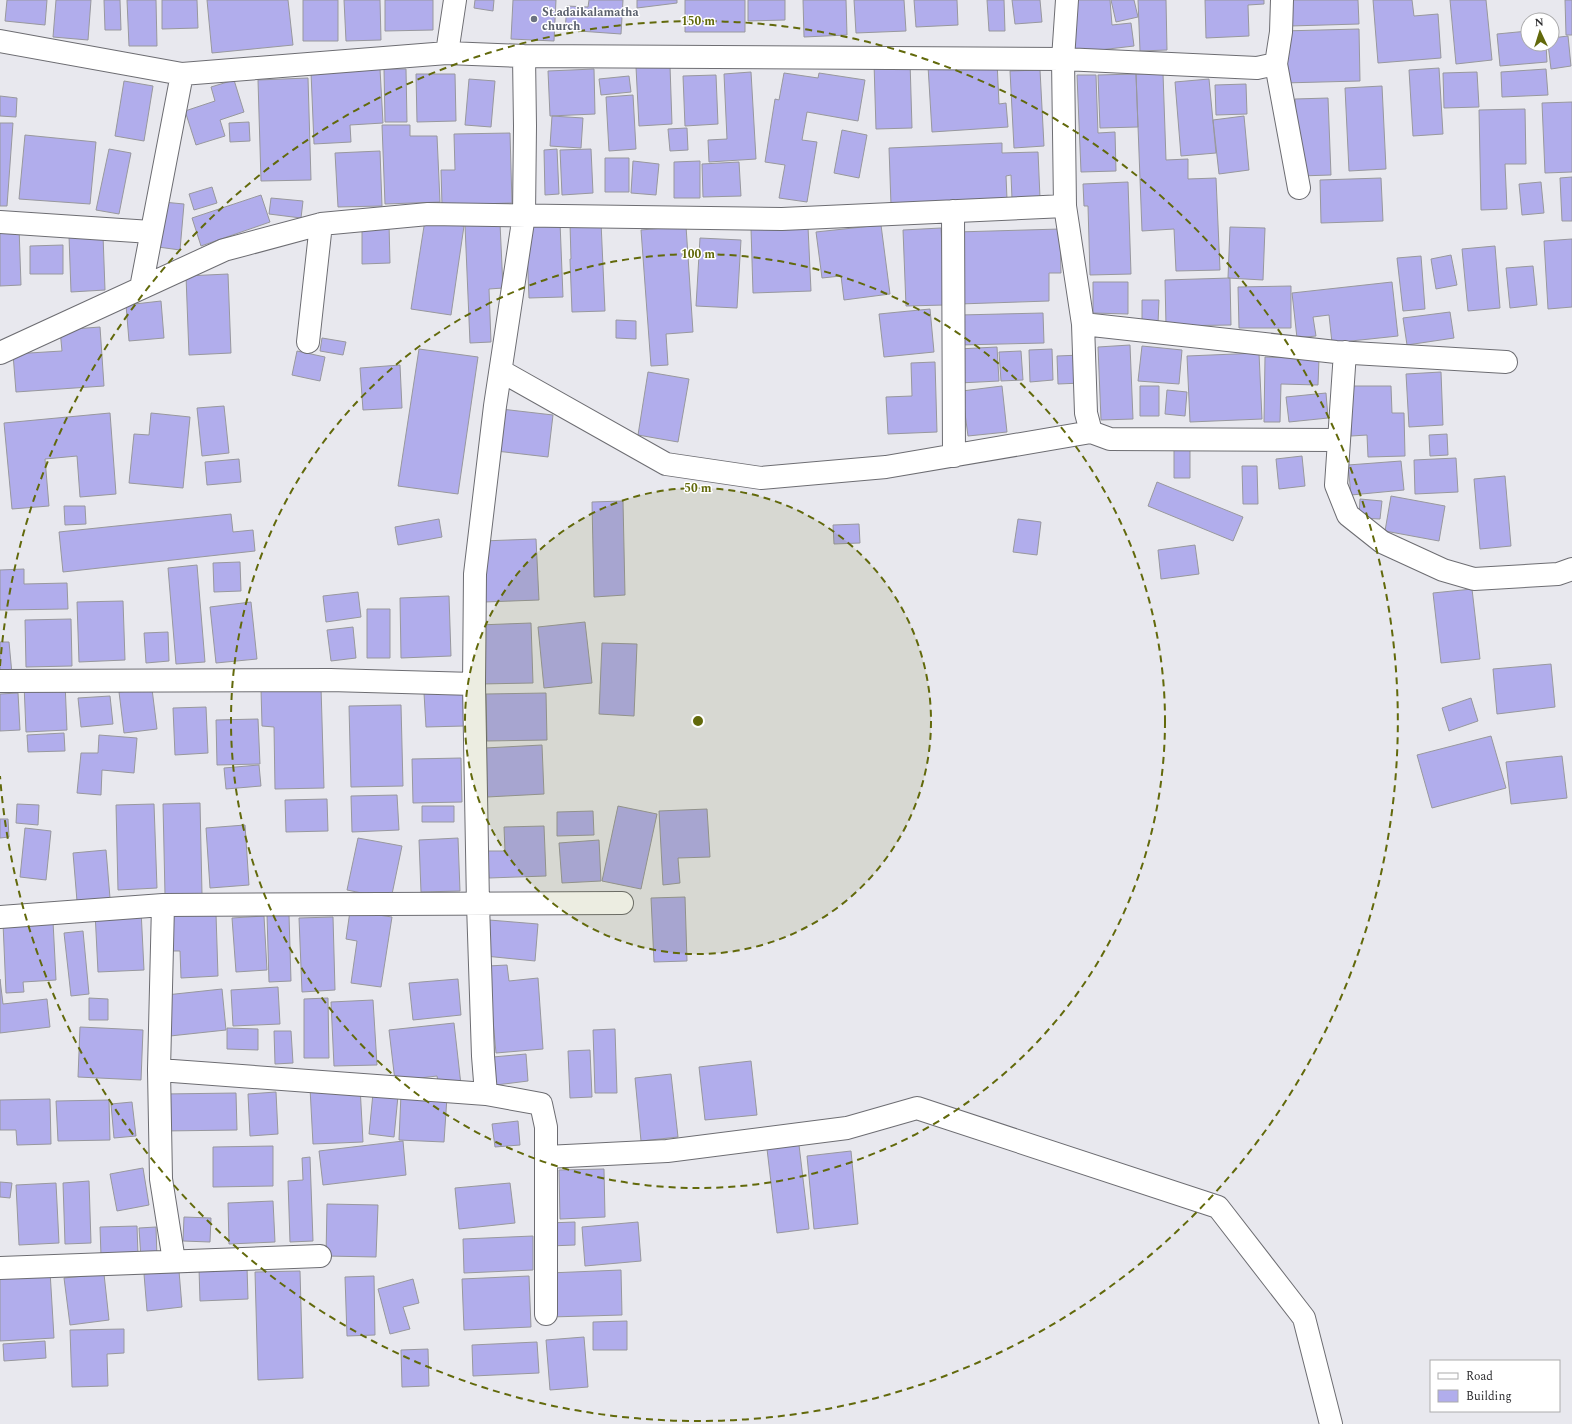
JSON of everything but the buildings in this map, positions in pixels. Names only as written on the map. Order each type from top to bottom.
[{"type":"street","points":[[447,53],[455,0]]},
{"type":"street","points":[[1066,0],[1063,59],[1065,206],[1083,324],[1086,413],[1091,432]]},
{"type":"street","points":[[1282,0],[1281,32],[1276,64],[1299,188]]},
{"type":"street","points":[[0,41],[182,74],[447,53],[524,56],[1063,59],[1257,68],[1276,64]]},
{"type":"street","points":[[486,1094],[482,1056],[478,904],[474,684],[476,574],[501,371],[524,216],[524,56]]},
{"type":"street","points":[[141,288],[182,74]]},
{"type":"street","points":[[0,353],[224,250],[321,224],[428,214],[782,219],[1065,206]]},
{"type":"street","points":[[953,211],[954,456]]},
{"type":"street","points":[[0,222],[151,232]]},
{"type":"street","points":[[308,342],[321,224]]},
{"type":"street","points":[[1083,324],[1345,352],[1506,362]]},
{"type":"street","points":[[1345,352],[1336,485],[1348,515],[1382,542],[1443,570],[1474,579],[1558,574],[1572,569]]},
{"type":"street","points":[[501,371],[666,464],[761,478],[886,468],[1091,432],[1110,439],[1340,440]]},
{"type":"street","points":[[0,681],[330,680],[474,684]]},
{"type":"street","points":[[0,916],[163,905],[622,903]]},
{"type":"street","points":[[163,905],[159,1070],[161,1179],[174,1261]]},
{"type":"street","points":[[159,1070],[486,1094],[541,1104],[546,1127],[546,1314]]},
{"type":"street","points":[[546,1157],[667,1151],[847,1128],[917,1108],[1218,1207],[1304,1318],[1330,1424]]},
{"type":"street","points":[[0,1268],[320,1256]]},
{"type":"place","name":"St.adaikalamatha church","points":[[534,19]]}]
